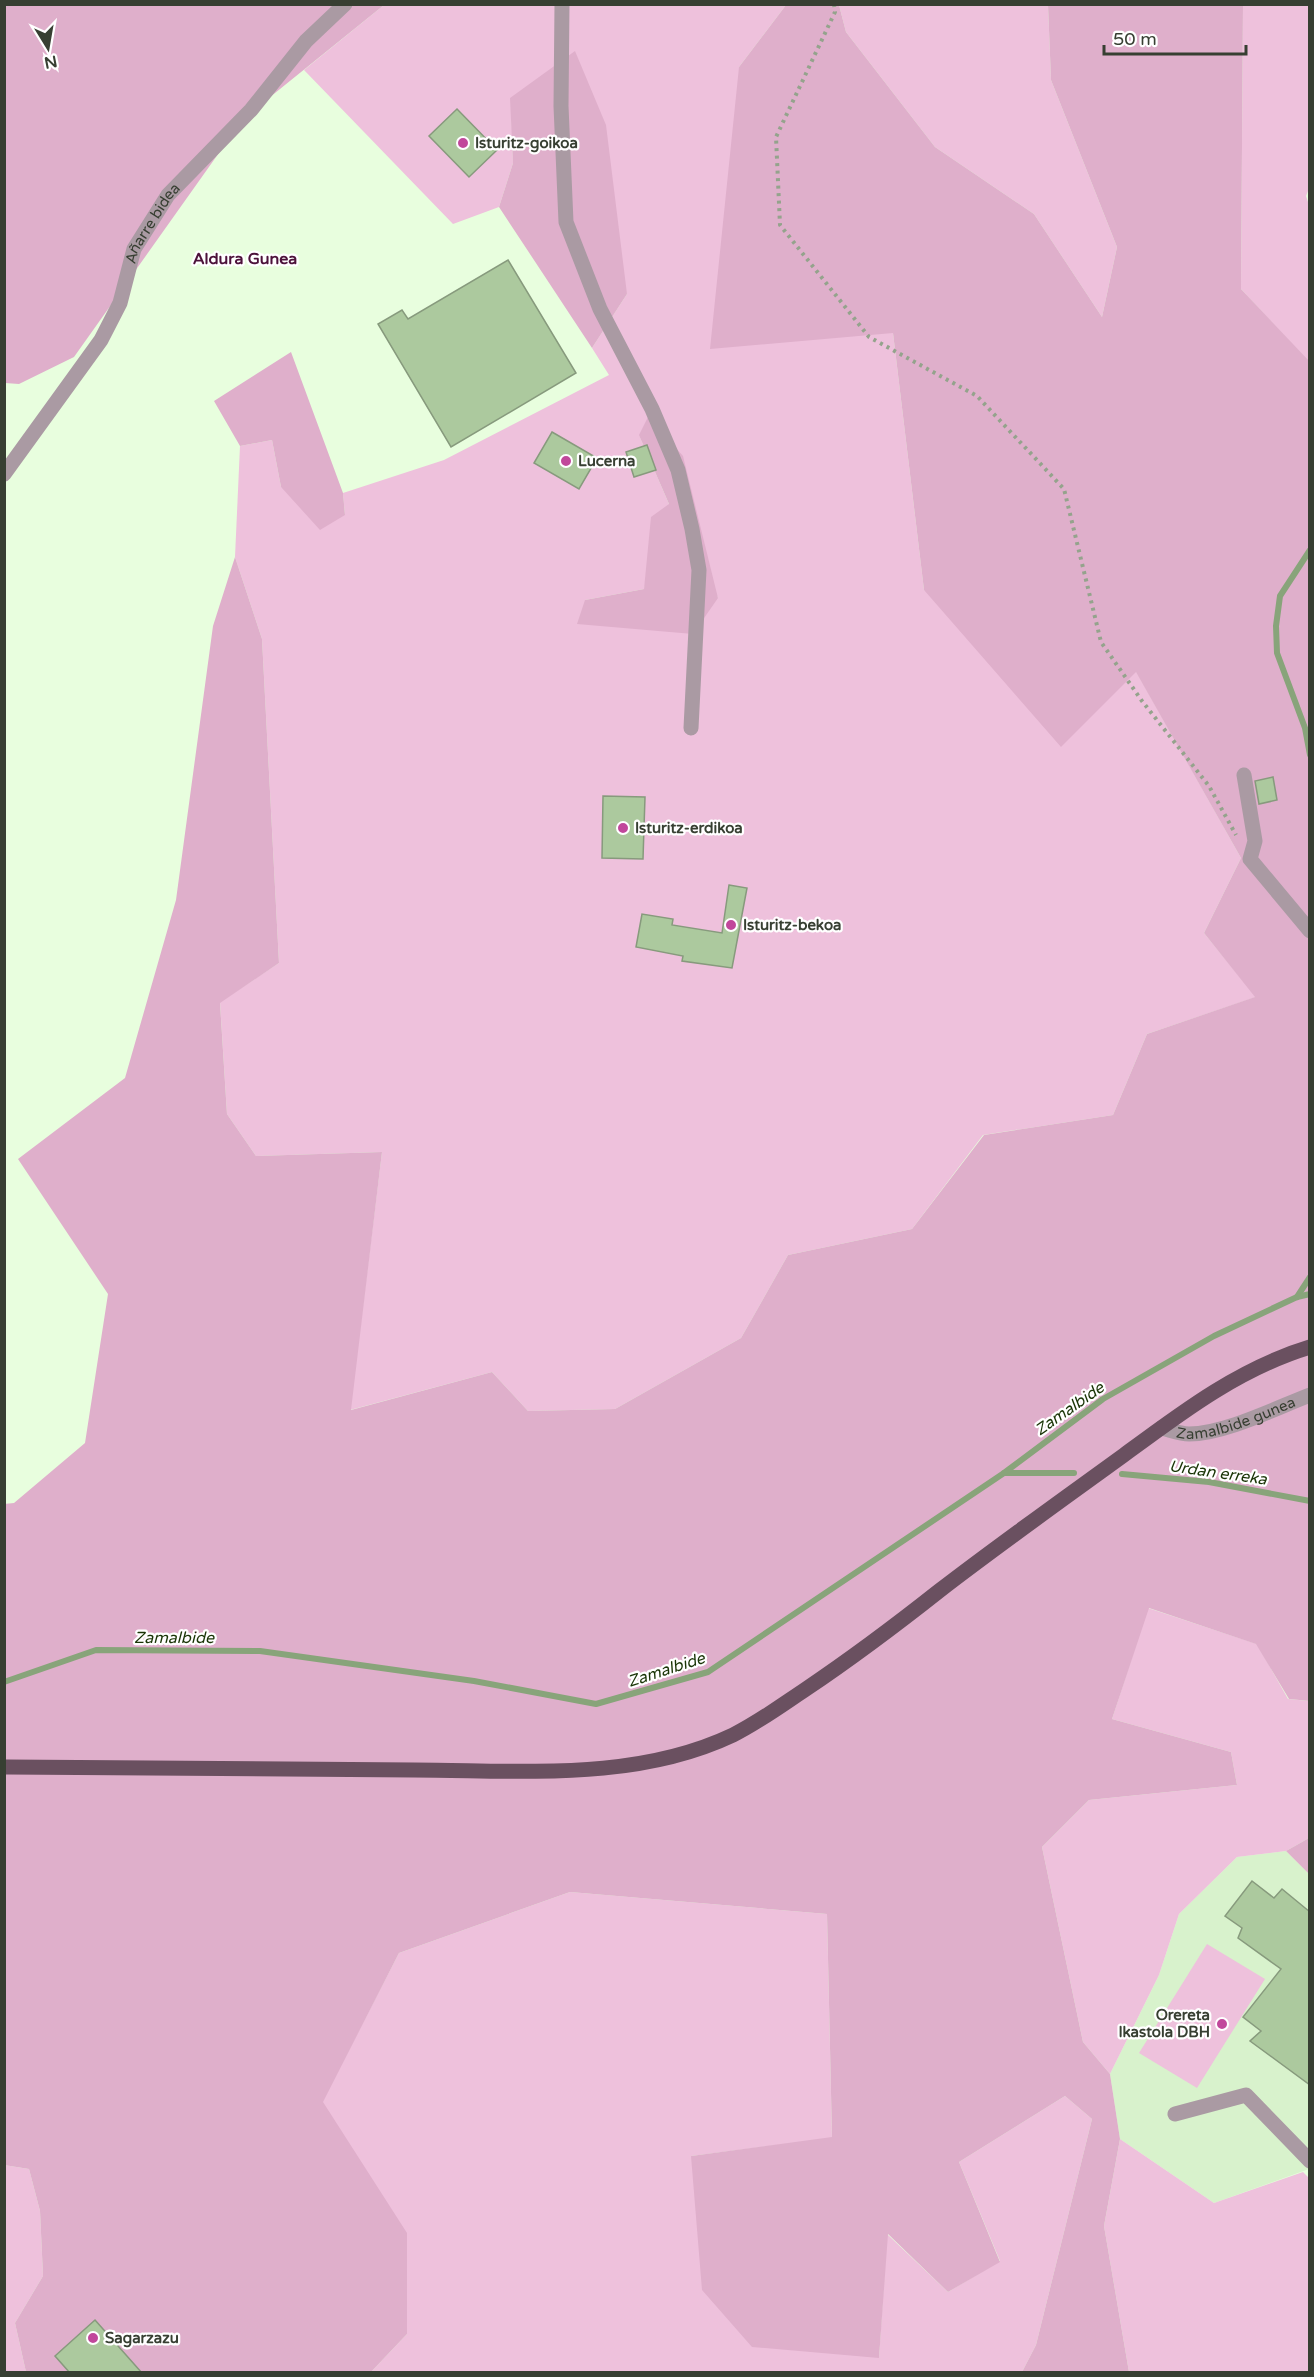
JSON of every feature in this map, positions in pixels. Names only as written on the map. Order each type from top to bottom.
[{"type":"main road","points":[[4,1767],[573,1771],[636,1764],[671,1756],[732,1735],[793,1698],[864,1650],[975,1564],[1196,1403],[1243,1374],[1279,1356],[1310,1347]]},
{"type":"street","name":"Añarre bidea","points":[[4,474],[101,340],[120,303],[134,249],[168,195],[251,110],[306,40],[345,4]]},
{"type":"street","points":[[562,4],[560,96],[566,222],[600,309],[652,409],[678,470],[696,550],[699,570],[691,728]]},
{"type":"street","points":[[1244,775],[1255,841],[1250,859],[1310,931]]},
{"type":"street","name":"Zamalbide gunea","points":[[1161,1428],[1187,1434],[1207,1432],[1310,1395]]},
{"type":"street","points":[[1174,2114],[1246,2095],[1310,2161]]},
{"type":"path","points":[[834,4],[835,12],[776,137],[780,225],[869,338],[977,396],[1064,489],[1101,642],[1142,701],[1209,786],[1250,859]]},
{"type":"shaded area","points":[[5,5],[384,5],[243,119],[74,357],[19,384],[5,383]]},
{"type":"shaded area","points":[[384,5],[786,5],[739,67],[893,333],[924,590],[1136,671],[1241,858],[1204,933],[1256,997],[1147,1034],[1113,1115],[983,1135],[912,1229],[788,1255],[741,1338],[615,1409],[528,1411],[492,1372],[350,1410],[382,1152],[256,1156],[227,1114],[220,1002],[279,963],[262,639],[235,557],[240,446],[272,440],[281,487],[345,515],[343,493],[444,460],[609,375],[592,348],[627,294],[511,98],[513,163],[499,207],[453,224],[304,70]],"holes":[[[639,435],[718,598],[585,600],[644,589],[669,504]]]},
{"type":"shaded area","points":[[786,5],[839,5],[846,32],[935,147],[1034,214],[1102,317],[1117,247],[1051,80],[1048,5],[1243,5],[1241,289],[1310,362],[1310,1701],[1289,1699],[1256,1644],[1149,1608],[1112,1719],[1231,1752],[1237,1785],[1089,1800],[1042,1847],[1083,2042],[1110,2074],[1120,2139],[1104,2226],[1129,2372],[1022,2372],[1036,2345],[1092,2119],[1065,2096],[959,2162],[1000,2262],[948,2292],[888,2234],[879,2358],[752,2347],[702,2290],[691,2156],[832,2137],[827,1914],[570,1892],[399,1953],[323,2102],[407,2233],[407,2334],[371,2372],[26,2372],[15,2323],[43,2276],[40,2211],[29,2169],[4,2165],[4,1504],[14,1503],[85,1443],[108,1294],[18,1159],[125,1078],[176,900],[213,626],[235,557],[262,639],[279,963],[220,1003],[227,1114],[256,1156],[382,1152],[351,1410],[492,1372],[528,1411],[615,1409],[741,1338],[788,1255],[912,1229],[984,1135],[1113,1115],[1147,1034],[1255,997],[1204,933],[1241,858],[1136,672],[1061,747],[924,590],[893,333],[710,349],[739,67]]},
{"type":"shaded area","points":[[839,5],[1048,5],[1051,80],[1117,247],[1102,317],[1034,214],[935,147],[846,32]]},
{"type":"shaded area","points":[[1243,5],[1309,5],[1310,186],[1306,196],[1310,208],[1309,362],[1241,289]]},
{"type":"shaded area","points":[[575,51],[606,125],[627,294],[592,348],[499,207],[513,163],[510,98]]},
{"type":"shaded area","points":[[291,352],[343,493],[345,515],[320,530],[281,487],[272,440],[240,446],[214,401]]},
{"type":"shaded area","points":[[648,417],[683,456],[718,598],[693,634],[577,624],[585,600],[644,589],[651,517],[669,504],[639,435]]},
{"type":"shaded area","points":[[1148,1608],[1257,1644],[1288,1699],[1309,1701],[1309,1838],[1286,1851],[1237,1857],[1179,1914],[1159,1975],[1110,2074],[1083,2042],[1042,1847],[1089,1800],[1237,1785],[1231,1752],[1112,1719]]},
{"type":"shaded area","points":[[1309,1838],[1309,1874],[1286,1851]]},
{"type":"shaded area","name":"Orereta Ikastola DBH","points":[[1286,1851],[1309,1874],[1309,2169],[1214,2203],[1120,2139],[1110,2074],[1159,1975],[1179,1914],[1237,1857]]},
{"type":"shaded area","points":[[570,1892],[827,1914],[832,2138],[691,2156],[879,2358],[887,2234],[948,2292],[1000,2261],[959,2162],[1065,2096],[1092,2119],[1036,2345],[1022,2372],[371,2372],[407,2334],[322,2102],[399,1953]]},
{"type":"shaded area","points":[[1207,1944],[1265,1979],[1197,2088],[1139,2053]]},
{"type":"shaded area","points":[[1120,2139],[1214,2203],[1303,2172],[1310,2179],[1309,2372],[1129,2372],[1104,2226]]},
{"type":"shaded area","points":[[4,2165],[29,2169],[40,2211],[43,2276],[15,2323],[26,2372],[5,2372]]},
{"type":"building","name":"Isturitz-goikoa","points":[[457,109],[497,150],[469,177],[429,136]]},
{"type":"building","points":[[508,260],[576,373],[451,447],[378,324],[402,310],[408,319]]},
{"type":"building","name":"Lucerna","points":[[552,432],[597,458],[579,489],[534,463]]},
{"type":"building","points":[[647,445],[656,470],[634,477],[626,452]]},
{"type":"building","points":[[1273,777],[1277,800],[1259,804],[1255,781]]},
{"type":"building","name":"Isturitz-erdikoa","points":[[603,796],[645,797],[643,859],[602,858]]},
{"type":"building","name":"Isturitz-bekoa","points":[[729,885],[747,888],[732,968],[682,961],[683,956],[636,947],[642,914],[673,919],[672,925],[722,933]]},
{"type":"building","points":[[1252,1881],[1274,1898],[1282,1889],[1310,1912],[1310,2085],[1250,2041],[1261,2031],[1243,2017],[1281,1969],[1238,1938],[1242,1928],[1225,1916]]},
{"type":"building","name":"Sagarzazu","points":[[95,2320],[142,2373],[70,2373],[55,2356]]},
{"type":"waterway","points":[[1310,550],[1280,596],[1276,626],[1277,653],[1305,728],[1310,755]]},
{"type":"waterway","points":[[1297,1297],[1310,1277]]},
{"type":"waterway","name":"Zamalbide","points":[[4,1682],[96,1650],[260,1651],[474,1681],[596,1704],[708,1672],[1004,1473],[1103,1399],[1214,1336],[1297,1297],[1310,1294]]},
{"type":"waterway","name":"Urdan erreka","points":[[1004,1473],[1074,1473]]},
{"type":"waterway","name":"Urdan erreka","points":[[1122,1474],[1209,1482],[1310,1501]]},
{"type":"place","name":"Isturitz-goikoa","points":[[463,143]]},
{"type":"place","name":"Lucerna","points":[[566,461]]},
{"type":"place","name":"Isturitz-erdikoa","points":[[623,828]]},
{"type":"place","name":"Isturitz-bekoa","points":[[731,925]]},
{"type":"place","name":"Orereta Ikastola DBH","points":[[1222,2024]]},
{"type":"place","name":"Sagarzazu","points":[[93,2338]]},
{"type":"district","name":"Aldura Gunea","points":[[245,258]]}]
